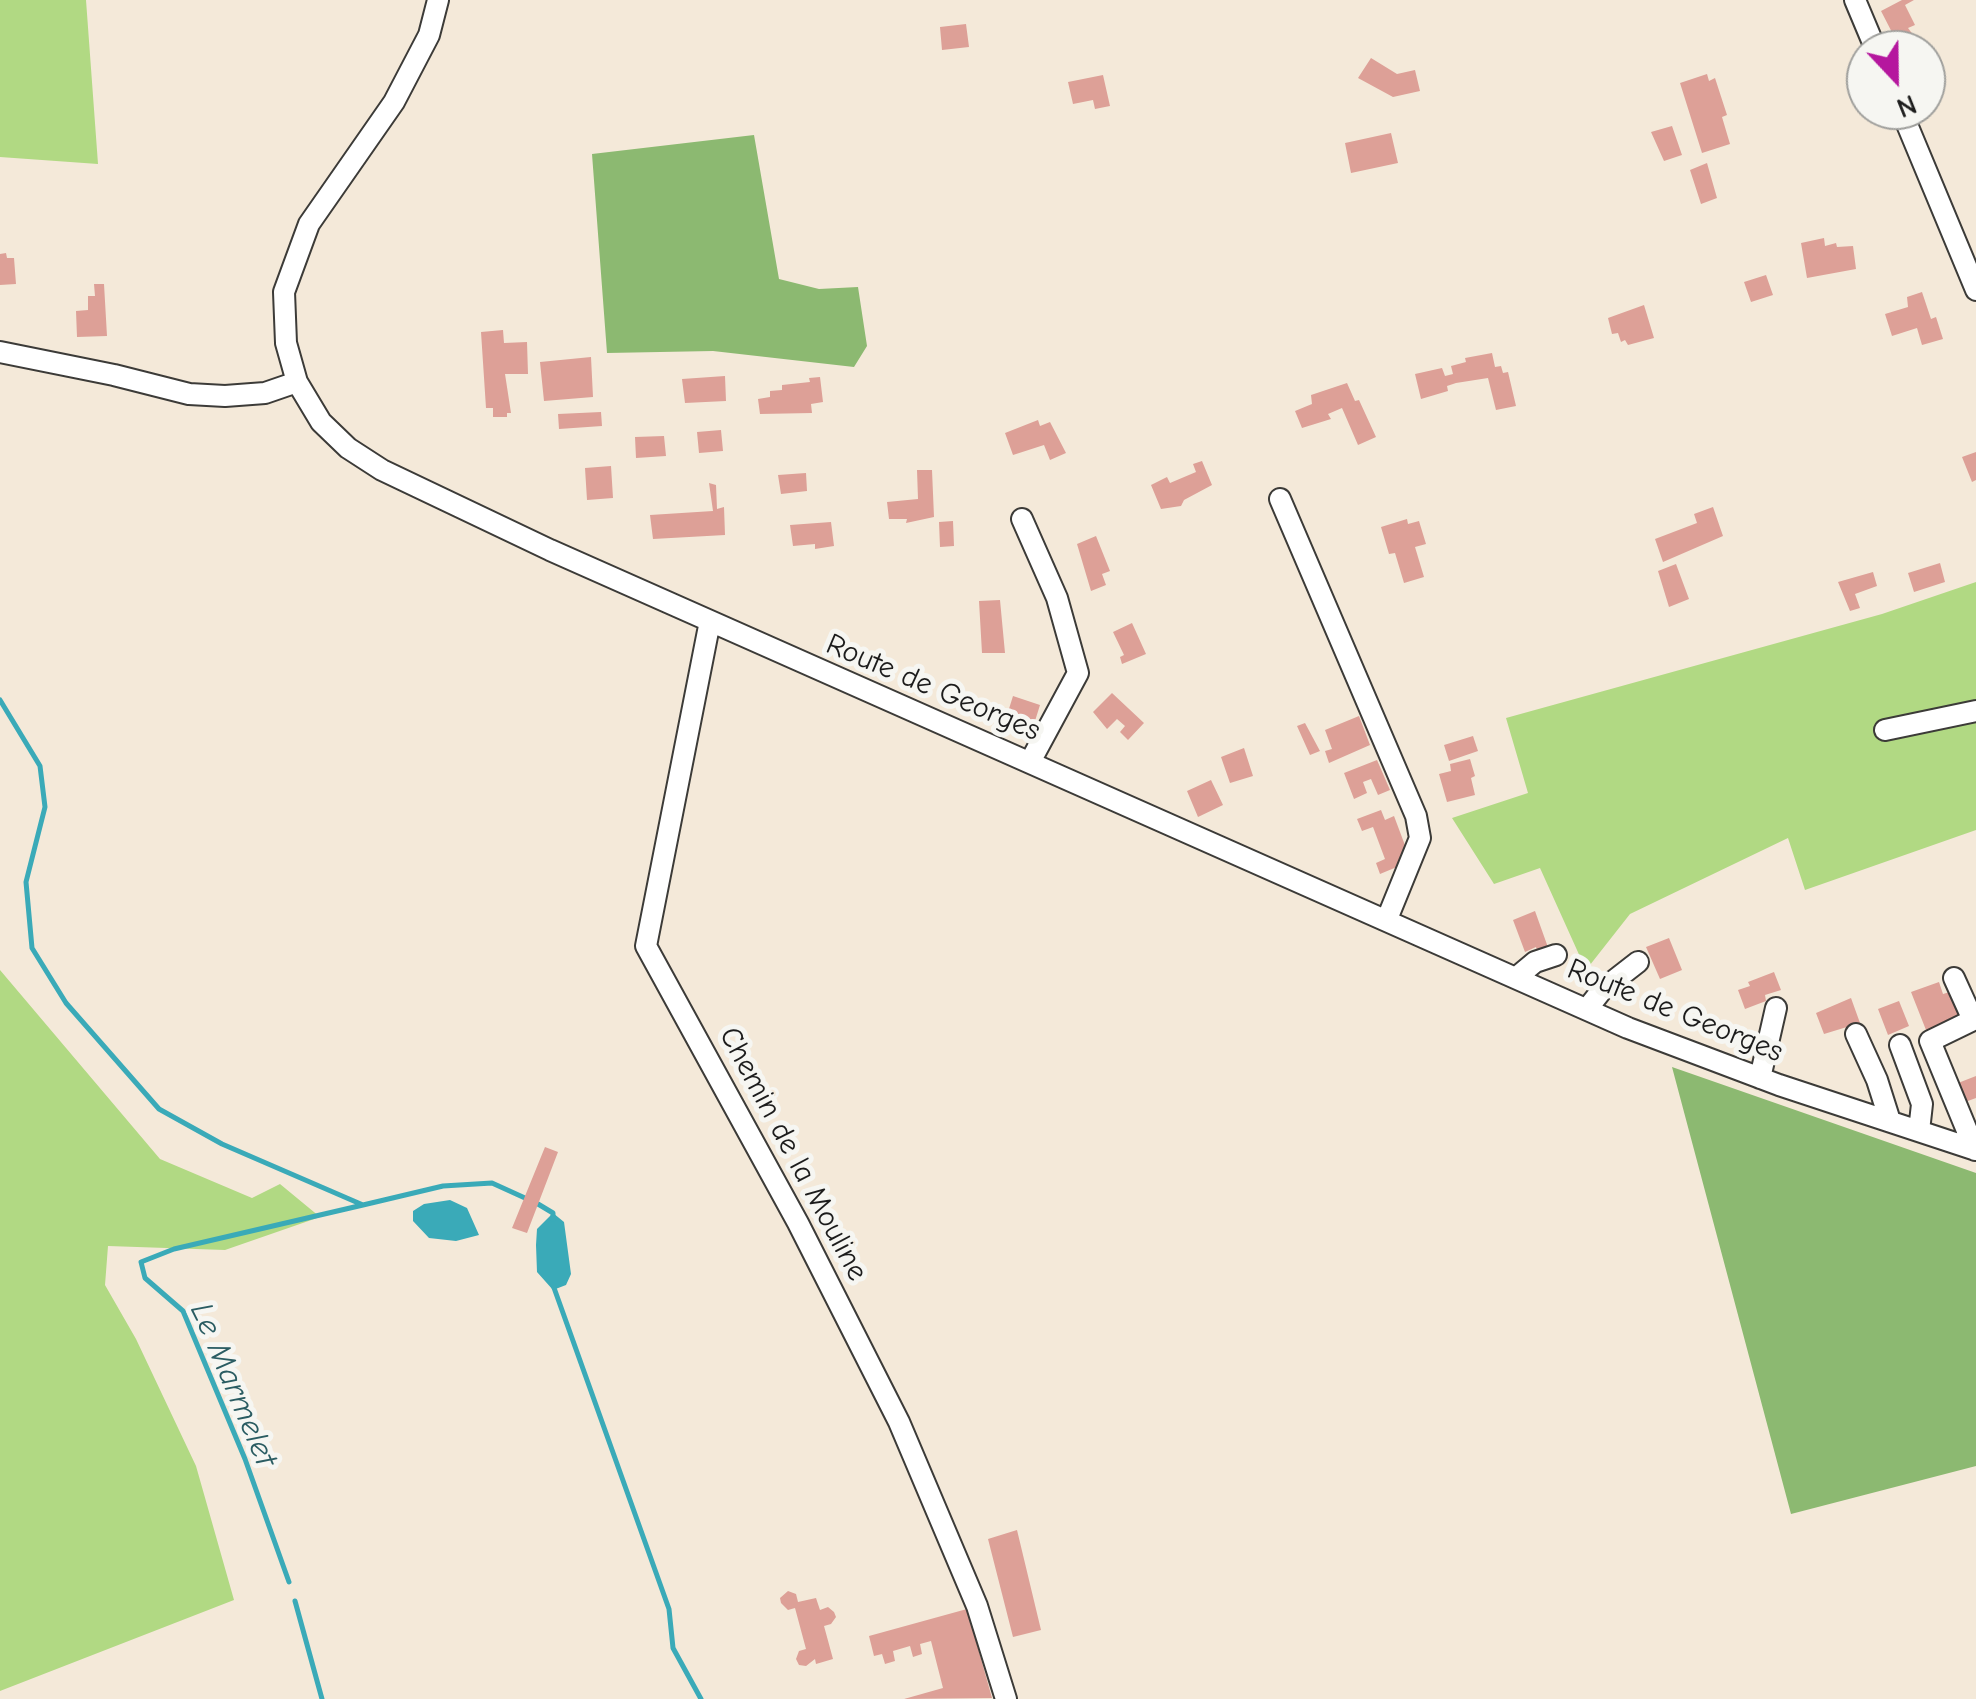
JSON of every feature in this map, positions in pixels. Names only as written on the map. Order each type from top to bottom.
[{"type":"street","name":"Route de Georges","points":[[438,0],[429,35],[394,102],[309,224],[284,292],[286,343],[297,382],[321,422],[348,448],[382,470],[710,621],[1587,1010],[1760,1078],[1976,1150]]},
{"type":"street","points":[[1855,0],[1868,30]]},
{"type":"street","points":[[1909,130],[1976,290]]},
{"type":"street","points":[[0,352],[189,394],[265,393],[297,382]]},
{"type":"street","points":[[1280,499],[1416,816],[1420,838],[1387,919]]},
{"type":"street","points":[[1022,519],[1057,598],[1078,674],[1030,762]]},
{"type":"street","name":"Chemin de la Mouline","points":[[710,621],[646,946],[798,1223],[899,1422],[977,1606],[1006,1699]]},
{"type":"street","points":[[1885,730],[1976,711]]},
{"type":"street","points":[[1517,977],[1534,962],[1556,955]]},
{"type":"street","points":[[1587,1010],[1602,990],[1638,962]]},
{"type":"street","points":[[1954,978],[1973,1020],[1930,1040],[1976,1150]]},
{"type":"street","points":[[1760,1078],[1776,1008]]},
{"type":"street","points":[[1856,1034],[1890,1121]]},
{"type":"street","points":[[1900,1045],[1922,1104],[1919,1130]]},
{"type":"green space","points":[[0,0],[86,0],[98,164],[0,157]]},
{"type":"green space","points":[[754,135],[779,279],[819,289],[858,287],[867,346],[854,367],[713,351],[607,353],[592,154]]},
{"type":"green space","points":[[1976,582],[1976,830],[1805,890],[1788,838],[1630,914],[1586,970],[1540,868],[1494,884],[1452,818],[1528,793],[1506,718],[1882,614]]},
{"type":"green space","points":[[0,970],[160,1159],[252,1198],[280,1184],[320,1217],[225,1250],[108,1246],[105,1285],[136,1339],[196,1466],[234,1600],[0,1691]]},
{"type":"green space","points":[[1672,1067],[1976,1173],[1976,1466],[1791,1514]]},
{"type":"water","points":[[450,1200],[467,1208],[479,1235],[456,1241],[429,1238],[413,1221],[413,1211],[424,1204]]},
{"type":"water","points":[[553,1213],[564,1222],[571,1274],[566,1285],[553,1290],[537,1272],[536,1245],[537,1229]]},
{"type":"building","points":[[1902,0],[1914,0],[1905,5],[1915,25],[1910,30],[1891,30],[1881,11]]},
{"type":"building","points":[[966,24],[969,47],[942,50],[940,27]]},
{"type":"building","points":[[1371,58],[1397,74],[1415,70],[1420,91],[1393,97],[1358,78]]},
{"type":"building","points":[[1707,74],[1709,81],[1715,78],[1727,115],[1722,117],[1730,144],[1702,153],[1680,83]]},
{"type":"building","points":[[1103,75],[1110,106],[1095,109],[1093,100],[1073,104],[1068,82]]},
{"type":"building","points":[[1672,126],[1682,155],[1664,161],[1651,132]]},
{"type":"building","points":[[1391,133],[1398,163],[1351,173],[1345,143]]},
{"type":"building","points":[[1707,163],[1717,198],[1701,204],[1690,170]]},
{"type":"building","points":[[1824,238],[1825,246],[1853,246],[1856,269],[1807,278],[1801,243]]},
{"type":"building","points":[[6,253],[7,258],[14,258],[16,284],[0,285],[0,254]]},
{"type":"building","points":[[1766,275],[1773,295],[1751,302],[1744,282]]},
{"type":"building","points":[[94,284],[104,284],[107,336],[77,337],[76,311],[88,310],[88,296],[95,296]]},
{"type":"building","points":[[1922,292],[1943,339],[1922,345],[1917,328],[1892,336],[1885,314],[1908,307],[1907,297]]},
{"type":"building","points":[[1644,305],[1654,338],[1628,345],[1625,340],[1621,342],[1618,333],[1612,334],[1608,318]]},
{"type":"building","points":[[503,330],[504,343],[527,342],[528,374],[505,374],[511,413],[507,417],[493,417],[493,408],[486,408],[481,332]]},
{"type":"building","points":[[1492,353],[1495,367],[1501,366],[1503,373],[1508,372],[1516,406],[1496,410],[1488,378],[1456,383],[1447,386],[1448,391],[1421,399],[1415,374],[1442,368],[1445,376],[1453,374],[1451,366],[1466,362],[1465,358]]},
{"type":"building","points":[[591,357],[593,397],[544,401],[540,362]]},
{"type":"building","points":[[725,376],[726,401],[685,403],[682,379]]},
{"type":"building","points":[[820,377],[823,402],[811,404],[812,413],[760,414],[758,399],[770,397],[770,391]]},
{"type":"building","points":[[1347,383],[1376,437],[1358,445],[1342,408],[1328,414],[1331,419],[1302,428],[1295,411],[1312,404],[1311,395]]},
{"type":"building","points":[[601,412],[602,426],[559,429],[558,414]]},
{"type":"building","points":[[1038,420],[1040,426],[1050,422],[1066,453],[1050,460],[1044,445],[1013,455],[1005,433]]},
{"type":"building","points":[[721,430],[723,451],[699,453],[697,432]]},
{"type":"building","points":[[664,436],[666,456],[636,458],[635,437]]},
{"type":"building","points":[[1976,452],[1976,480],[1972,482],[1962,457]]},
{"type":"building","points":[[1202,461],[1212,485],[1184,500],[1181,506],[1161,509],[1151,485],[1167,477],[1170,483],[1196,472],[1193,464]]},
{"type":"building","points":[[611,466],[613,498],[587,500],[585,468]]},
{"type":"building","points":[[917,470],[932,470],[934,517],[906,523],[907,519],[889,519],[887,502],[918,499]]},
{"type":"building","points":[[806,473],[807,491],[781,494],[778,475]]},
{"type":"building","points":[[709,483],[716,485],[717,509],[724,507],[725,535],[653,539],[650,515],[713,511]]},
{"type":"building","points":[[1713,507],[1723,536],[1663,562],[1655,539],[1697,523],[1694,514]]},
{"type":"building","points":[[1407,519],[1408,524],[1419,521],[1426,544],[1415,547],[1424,577],[1404,583],[1395,553],[1389,554],[1381,527]]},
{"type":"building","points":[[953,521],[954,546],[940,547],[939,522]]},
{"type":"building","points":[[831,522],[834,546],[793,546],[790,525]]},
{"type":"building","points":[[1096,536],[1110,571],[1102,574],[1106,585],[1091,591],[1077,544]]},
{"type":"building","points":[[1940,563],[1945,582],[1914,592],[1908,573]]},
{"type":"building","points":[[1676,564],[1689,599],[1669,607],[1658,571]]},
{"type":"building","points":[[1873,572],[1877,586],[1855,594],[1860,608],[1850,611],[1838,582]]},
{"type":"building","points":[[1000,600],[1005,653],[982,653],[979,601]]},
{"type":"building","points":[[1132,623],[1146,654],[1122,664],[1120,657],[1124,655],[1113,632]]},
{"type":"building","points":[[1112,693],[1144,723],[1128,740],[1120,732],[1125,726],[1117,719],[1107,729],[1093,712]]},
{"type":"building","points":[[1013,696],[1040,705],[1035,721],[1008,712]]},
{"type":"building","points":[[1359,716],[1370,745],[1329,763],[1325,751],[1332,749],[1325,730]]},
{"type":"building","points":[[1305,723],[1320,751],[1310,755],[1297,726]]},
{"type":"building","points":[[1473,736],[1478,751],[1449,761],[1444,745]]},
{"type":"building","points":[[1244,748],[1253,776],[1230,783],[1221,757]]},
{"type":"building","points":[[1470,759],[1475,795],[1447,802],[1439,774],[1451,771],[1450,764]]},
{"type":"building","points":[[1377,760],[1390,790],[1378,795],[1371,779],[1363,782],[1367,793],[1354,799],[1344,773]]},
{"type":"building","points":[[1211,780],[1223,805],[1198,817],[1187,791]]},
{"type":"building","points":[[1381,810],[1385,820],[1394,816],[1409,856],[1404,864],[1380,874],[1376,863],[1385,859],[1373,827],[1362,831],[1357,819]]},
{"type":"building","points":[[1535,911],[1550,953],[1539,956],[1536,947],[1525,952],[1513,920]]},
{"type":"building","points":[[1669,938],[1682,970],[1660,979],[1646,947]]},
{"type":"building","points":[[1774,972],[1781,990],[1765,995],[1766,1001],[1745,1009],[1738,990]]},
{"type":"building","points":[[1939,982],[1943,994],[1953,991],[1962,1017],[1926,1030],[1911,992]]},
{"type":"building","points":[[1851,998],[1860,1023],[1824,1034],[1816,1013]]},
{"type":"building","points":[[1899,1001],[1909,1026],[1888,1035],[1878,1009]]},
{"type":"building","points":[[1976,1076],[1976,1098],[1965,1102],[1958,1083]]},
{"type":"building","points":[[545,1147],[558,1152],[527,1233],[512,1228]]},
{"type":"building","points":[[1017,1530],[1041,1630],[1013,1637],[988,1539]]},
{"type":"building","points":[[788,1591],[796,1594],[798,1602],[816,1598],[820,1610],[828,1607],[834,1612],[836,1617],[831,1624],[824,1626],[833,1659],[816,1664],[815,1659],[806,1666],[799,1665],[799,1651],[806,1649],[795,1608],[788,1610],[781,1603],[780,1598]]},
{"type":"building","points":[[967,1609],[992,1698],[904,1699],[943,1688],[931,1641],[920,1644],[922,1654],[913,1657],[910,1646],[893,1651],[895,1661],[885,1664],[882,1654],[874,1656],[869,1636]]},
{"type":"waterway","points":[[0,700],[40,766],[45,807],[26,882],[32,948],[66,1003],[159,1109],[222,1144],[363,1205],[443,1186],[492,1183],[525,1198]]},
{"type":"waterway","points":[[538,1204],[553,1213],[553,1219]]},
{"type":"waterway","name":"Le Marmelet","points":[[289,1582],[245,1459],[183,1311],[145,1278],[141,1262],[174,1249],[363,1205]]},
{"type":"waterway","points":[[553,1285],[669,1609],[673,1648],[701,1699]]},
{"type":"waterway","name":"Le Marmelet","points":[[295,1601],[322,1699]]}]
